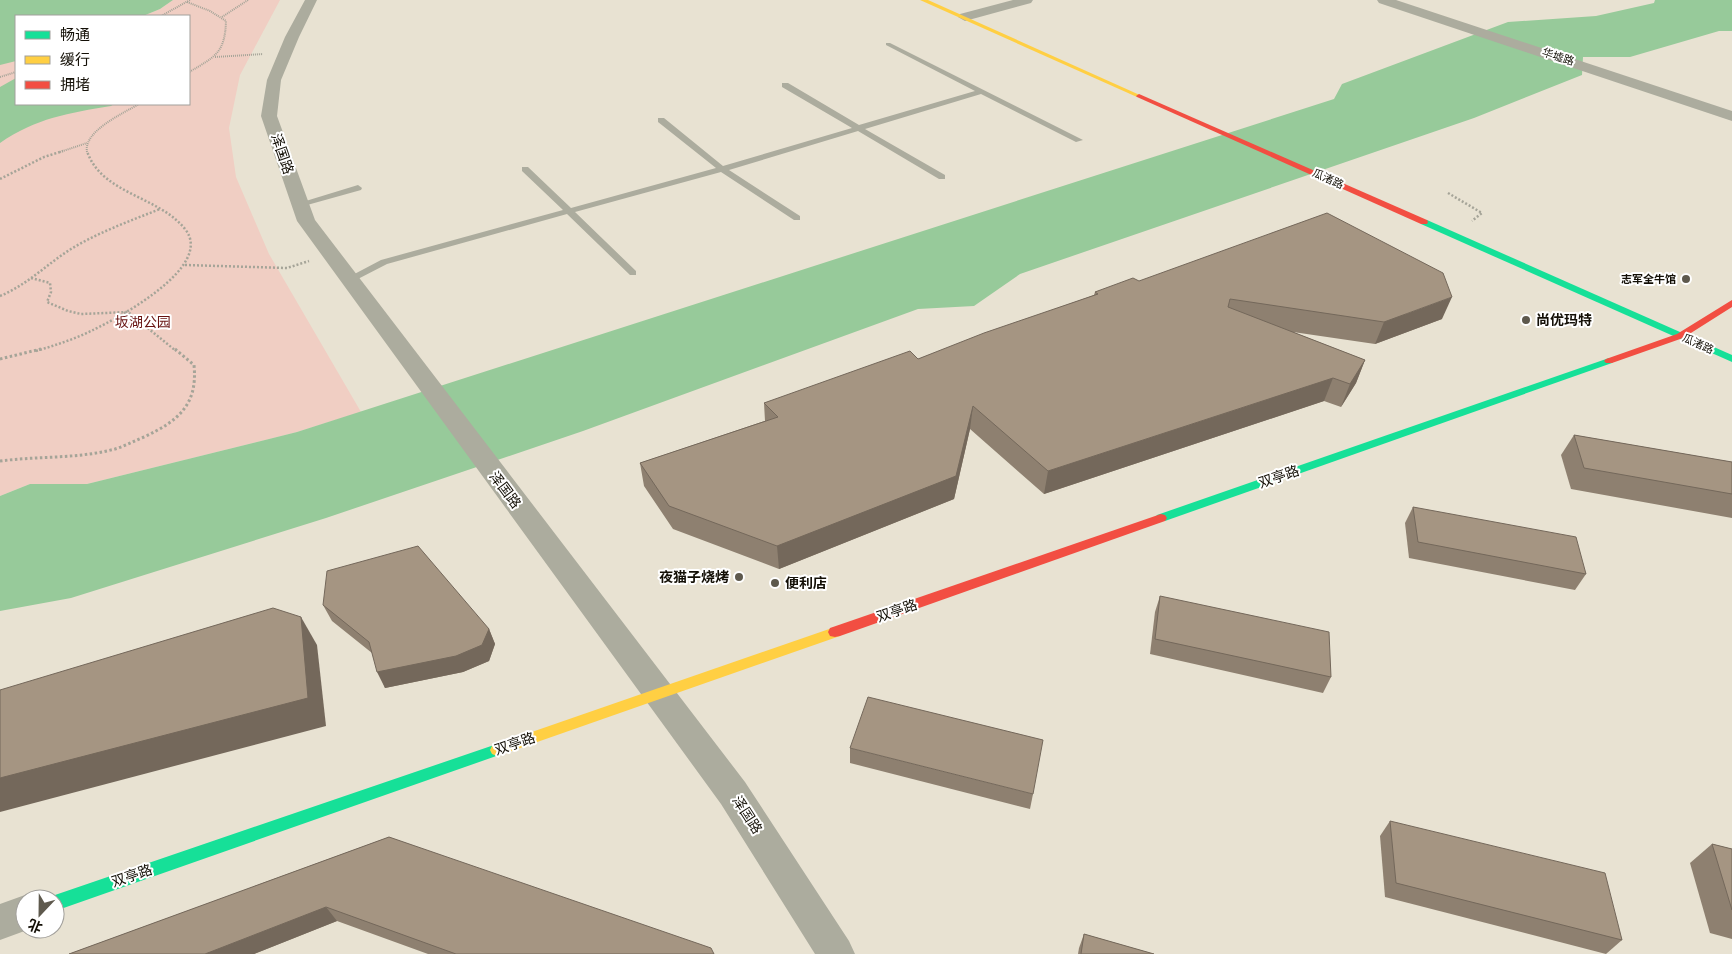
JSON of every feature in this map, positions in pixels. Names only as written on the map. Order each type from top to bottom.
[{"type":"street","name":"泽国路","points":[[311,0],[274,80],[269,116],[306,220],[498,481],[733,793],[836,954]]},
{"type":"street","name":"瓜渚路","points":[[923,0],[1732,359]]},
{"type":"street","points":[[965,17],[1027,0]]},
{"type":"street","name":"华墟路","points":[[1383,0],[1732,116]]},
{"type":"street","name":"双亭路","points":[[65,900],[1680,336],[1732,303]]},
{"type":"street","points":[[0,922],[15,917]]},
{"type":"lane","points":[[888,44],[1079,140]]},
{"type":"lane","points":[[785,85],[942,177]]},
{"type":"lane","points":[[350,279],[384,262],[722,169],[982,92]]},
{"type":"lane","points":[[661,120],[722,169],[797,218]]},
{"type":"lane","points":[[525,169],[633,273]]},
{"type":"lane","points":[[300,204],[358,188]]},
{"type":"path","points":[[162,15],[190,0]]},
{"type":"path","points":[[222,17],[239,8],[248,0]]},
{"type":"path","points":[[187,2],[222,17],[226,21],[224,46],[214,57],[190,71]]},
{"type":"path","points":[[214,57],[286,52]]},
{"type":"path","points":[[1,77],[15,72]]},
{"type":"path","points":[[0,359],[21,355],[71,340],[112,322],[142,303],[185,265],[192,251],[185,228],[160,209],[112,182],[96,170],[86,151],[87,143],[94,133],[136,105]]},
{"type":"path","points":[[0,179],[44,157],[87,143]]},
{"type":"path","points":[[1448,193],[1482,214]]},
{"type":"path","points":[[0,296],[11,292],[74,247],[160,209]]},
{"type":"path","points":[[185,265],[287,268],[331,255]]},
{"type":"path","points":[[0,460],[90,453],[116,448],[154,432],[181,415],[192,398],[196,377],[194,365],[128,312],[118,310],[79,314],[58,307],[47,302],[51,292],[50,284],[31,278]]},
{"type":"green space","name":"坂湖公园","points":[[173,0],[280,0],[240,75],[229,128],[236,177],[269,254],[361,412],[297,432],[87,484],[30,484],[0,496],[0,64],[15,59],[15,105],[190,105],[190,15],[145,15],[160,9]]},
{"type":"shaded area","points":[[0,0],[173,0],[160,9],[145,15],[15,15],[15,61],[0,65]]},
{"type":"shaded area","points":[[1655,0],[1732,0],[1732,31],[1719,31],[1630,57],[1583,57],[1582,75],[1474,118],[1020,274],[974,306],[918,309],[583,431],[326,518],[71,598],[0,611],[0,496],[30,484],[87,484],[297,432],[1334,99],[1342,84],[1508,22],[1596,16],[1654,3]]},
{"type":"shaded area","points":[[15,79],[15,105],[112,105],[53,118],[13,135],[0,143],[0,87]]},
{"type":"building","points":[[1327,213],[1443,273],[1452,297],[1384,322],[1230,299],[1228,307],[1365,360],[1350,384],[1333,378],[1048,471],[973,406],[956,476],[777,546],[669,506],[640,463],[778,417],[764,403],[910,351],[918,359],[984,333],[1098,294],[1095,292],[1133,278],[1139,281]]},
{"type":"building","points":[[1574,435],[1732,462],[1732,494],[1584,468]]},
{"type":"building","points":[[1413,507],[1576,537],[1586,574],[1418,542]]},
{"type":"building","points":[[418,546],[489,629],[482,645],[456,656],[377,672],[369,642],[323,605],[327,571]]},
{"type":"building","points":[[1160,596],[1329,632],[1331,677],[1155,639]]},
{"type":"building","points":[[273,608],[301,617],[308,698],[0,778],[0,690]]},
{"type":"building","points":[[868,697],[1043,740],[1033,794],[850,748]]},
{"type":"building","points":[[1390,821],[1605,873],[1622,940],[1396,883]]},
{"type":"building","points":[[389,837],[711,948],[714,954],[456,954],[326,907],[205,954],[69,954]]},
{"type":"building","points":[[1712,844],[1732,849],[1732,910]]},
{"type":"building","points":[[1084,934],[1154,954],[1081,954]]},
{"type":"traffic: fast","points":[[1424,222],[1732,359]]},
{"type":"traffic: fast","points":[[1161,518],[1609,361]]},
{"type":"traffic: fast","points":[[65,900],[497,750]]},
{"type":"traffic: slow","points":[[923,0],[1139,96]]},
{"type":"traffic: slow","points":[[497,750],[835,632]]},
{"type":"traffic: jam","points":[[1139,96],[1424,222]]},
{"type":"traffic: jam","points":[[1609,361],[1680,336],[1732,303]]},
{"type":"traffic: jam","points":[[835,632],[1161,518]]},
{"type":"place","name":"志军全牛馆","points":[[1686,279]]},
{"type":"place","name":"尚优玛特","points":[[1526,320]]},
{"type":"place","name":"夜猫子烧烤","points":[[739,577]]},
{"type":"place","name":"便利店","points":[[775,583]]}]
